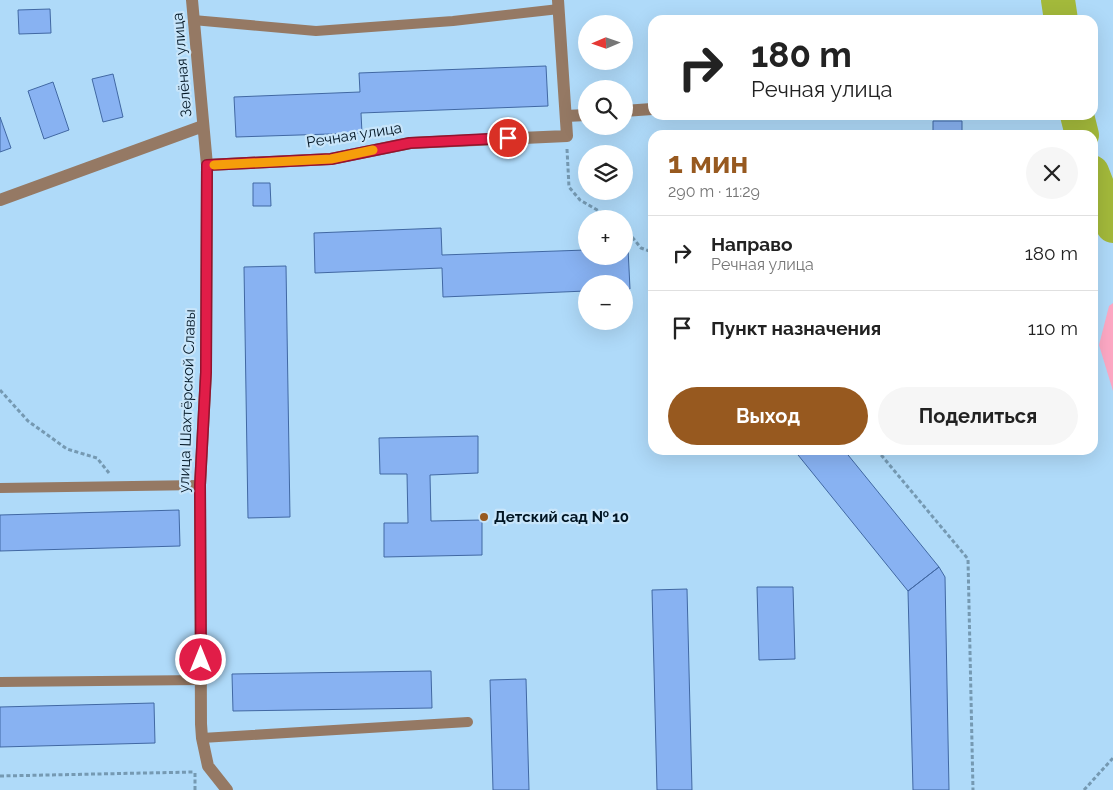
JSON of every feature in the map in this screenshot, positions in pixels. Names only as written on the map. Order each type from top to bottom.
[{"type":"street","name":"Зелёная улица","points":[[192,0],[204,126]]},
{"type":"street","points":[[558,4],[567,136]]},
{"type":"street","points":[[633,111],[648,109]]},
{"type":"street","points":[[566,116],[578,115]]},
{"type":"street","points":[[0,200],[204,126]]},
{"type":"street","name":"улица Шахтёрской Славы","points":[[204,126],[207,165],[206,372],[200,485],[202,738],[208,766],[227,790]]},
{"type":"street","name":"Речная улица","points":[[207,165],[331,159],[410,143],[567,136]]},
{"type":"lane","points":[[193,20],[316,31],[454,22],[558,4]]},
{"type":"lane","points":[[0,488],[200,485]]},
{"type":"lane","points":[[0,682],[201,680]]},
{"type":"lane","points":[[202,738],[468,722]]},
{"type":"path","points":[[567,136],[569,187],[580,200],[597,210]]},
{"type":"path","points":[[633,238],[641,248],[648,251]]},
{"type":"path","points":[[0,390],[28,421],[67,448],[97,458],[119,485]]},
{"type":"path","points":[[881,455],[968,558],[973,790]]},
{"type":"path","points":[[1084,790],[1113,758]]},
{"type":"path","points":[[0,776],[195,772]]},
{"type":"shaded area","points":[[1113,303],[1113,391],[1099,345],[1109,306]]},
{"type":"building","points":[[50,9],[51,33],[19,34],[18,10]]},
{"type":"building","points":[[546,66],[548,106],[361,113],[362,133],[236,137],[234,97],[360,92],[359,73]]},
{"type":"building","points":[[113,74],[123,117],[103,122],[92,79]]},
{"type":"building","points":[[53,82],[69,130],[44,139],[28,91]]},
{"type":"building","points":[[0,117],[11,148],[0,152]]},
{"type":"building","points":[[933,121],[962,121],[962,130],[933,130]]},
{"type":"building","points":[[253,183],[270,183],[271,206],[253,206]]},
{"type":"building","points":[[441,228],[442,255],[578,250],[578,265],[629,265],[629,275],[578,275],[578,291],[443,297],[442,268],[315,273],[314,233]]},
{"type":"building","points":[[286,266],[290,517],[248,518],[244,267]]},
{"type":"building","name":"Детский сад № 10","points":[[478,436],[478,473],[430,475],[431,521],[482,520],[482,555],[384,557],[384,523],[408,523],[407,474],[380,474],[379,438]]},
{"type":"building","points":[[798,455],[848,455],[939,567],[908,591]]},
{"type":"building","points":[[179,510],[180,546],[0,551],[0,515]]},
{"type":"building","points":[[939,567],[945,577],[949,790],[913,790],[908,591]]},
{"type":"building","points":[[757,587],[793,587],[795,659],[759,660]]},
{"type":"building","points":[[687,589],[692,790],[657,790],[652,590]]},
{"type":"building","points":[[431,671],[432,708],[233,711],[232,674]]},
{"type":"building","points":[[526,679],[529,790],[493,790],[490,680]]},
{"type":"building","points":[[154,703],[155,743],[0,747],[0,707]]},
{"type":"waterway","points":[[1058,0],[1060,15]]},
{"type":"waterway","points":[[1078,120],[1081,130]]},
{"type":"waterway","points":[[1098,187],[1113,226]]},
{"type":"slow traffic","points":[[214,165],[331,159],[373,150]]},
{"type":"place","name":"Детский сад № 10","points":[[484,517]]},
{"type":"route","points":[[201,660],[200,485],[206,372],[207,165],[331,159],[410,143],[508,138]]}]
